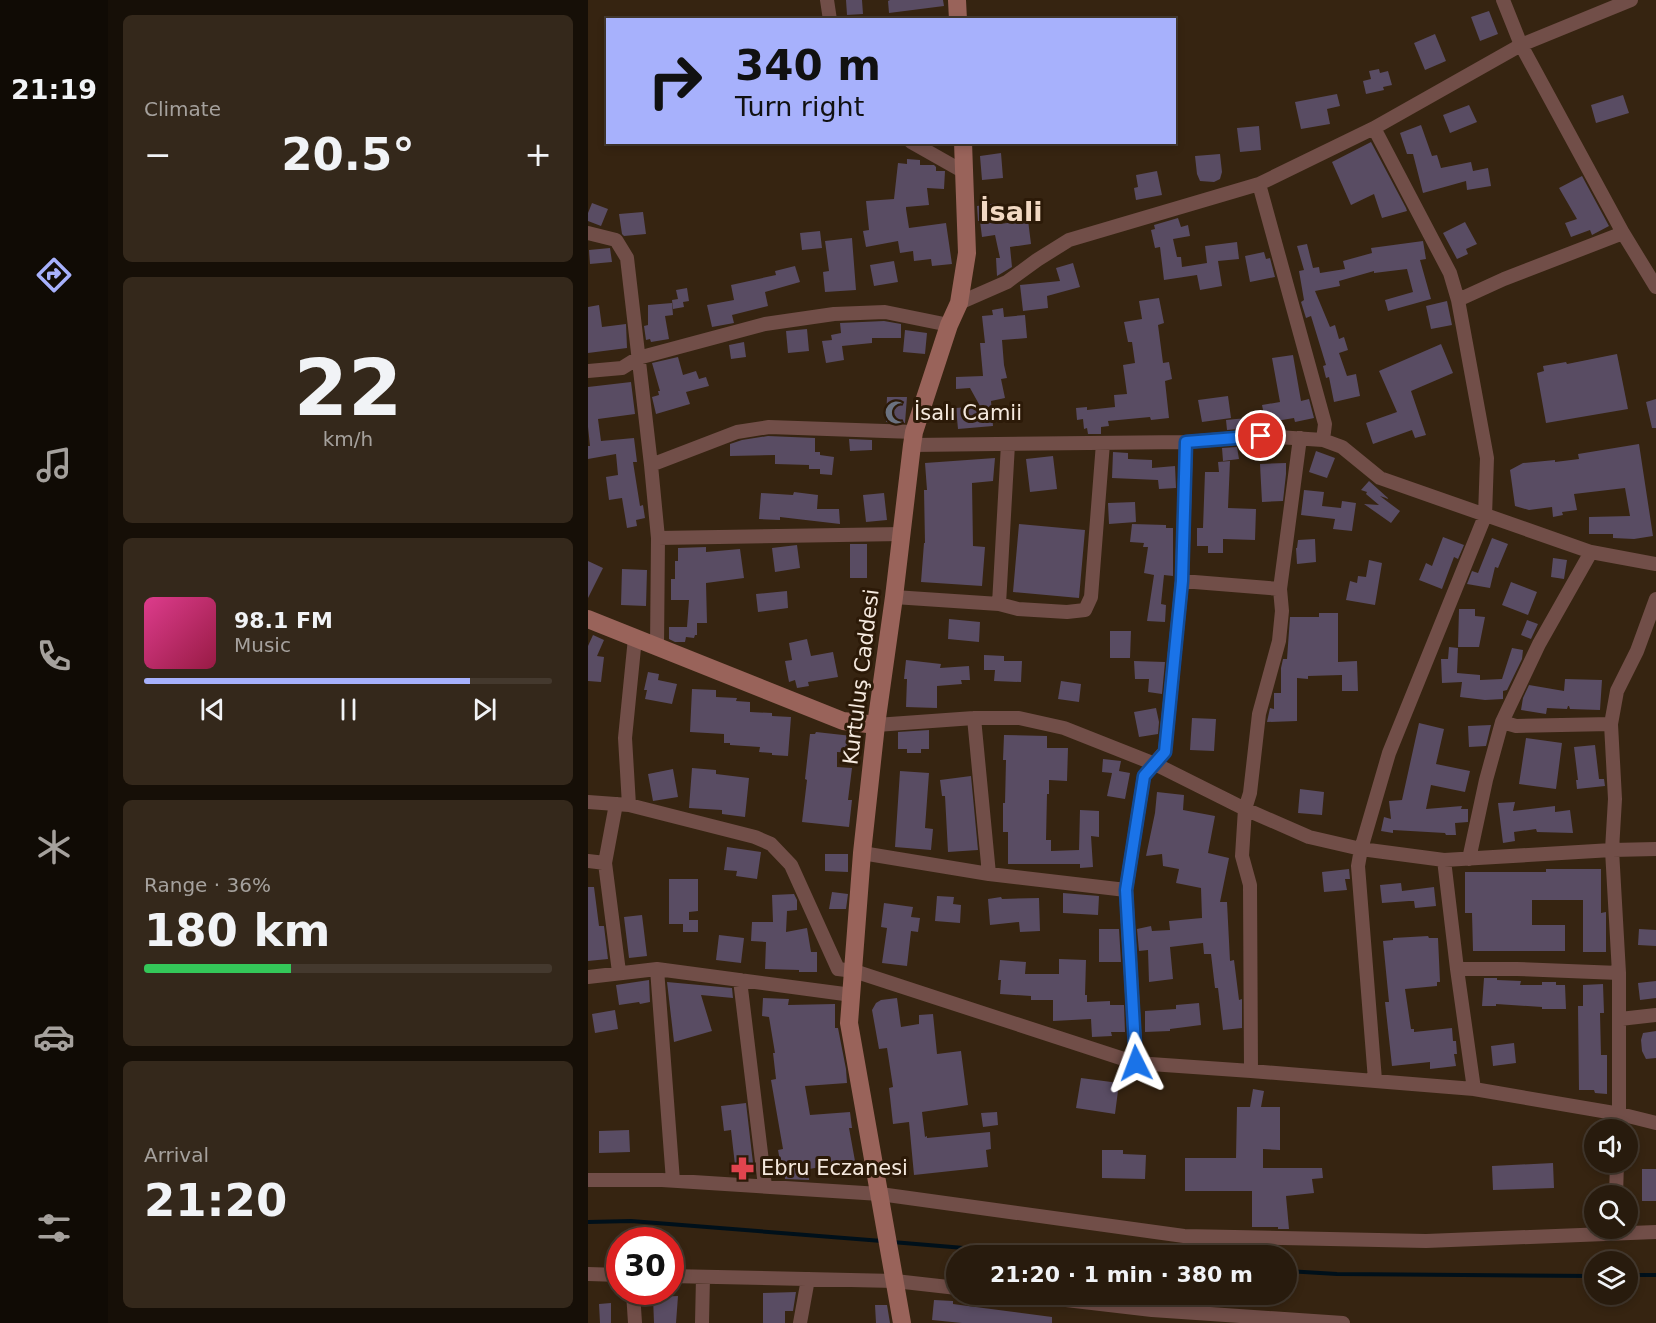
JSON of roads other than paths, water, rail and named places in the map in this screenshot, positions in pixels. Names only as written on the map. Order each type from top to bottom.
[{"type":"main road","points":[[957,0],[958,18]]},
{"type":"main road","name":"Kurtuluş Caddesi","points":[[902,1323],[849,1023],[862,853],[876,725],[913,439],[949,326],[959,303],[967,253],[963,144]]},
{"type":"main road","points":[[588,619],[843,721],[876,725]]},
{"type":"street","points":[[827,0],[830,18]]},
{"type":"street","points":[[1503,0],[1521,45],[1623,233],[1656,287]]},
{"type":"street","points":[[959,303],[1007,282],[1068,240],[1259,184],[1374,128],[1521,45],[1631,0]]},
{"type":"street","points":[[1374,128],[1450,273],[1458,300],[1487,458],[1485,516],[1389,753],[1361,849],[1358,866],[1376,1080]]},
{"type":"street","points":[[915,144],[964,172]]},
{"type":"street","points":[[1259,184],[1325,424],[1323,440]]},
{"type":"street","points":[[588,233],[616,240],[627,258],[658,538],[657,646]]},
{"type":"street","points":[[1458,300],[1504,279],[1623,233]]},
{"type":"street","points":[[588,371],[621,368],[638,358],[765,324],[834,314],[885,312],[949,326]]},
{"type":"street","points":[[651,465],[737,432],[769,427],[1008,444],[1186,442],[1261,436],[1323,440],[1342,447],[1380,478],[1591,552],[1656,564]]},
{"type":"street","points":[[1251,1071],[1250,885],[1242,856],[1245,809],[1250,793],[1259,714],[1279,641],[1282,612],[1280,589],[1300,438]]},
{"type":"street","points":[[1136,1063],[1126,890],[1144,776],[1165,752],[1182,581],[1186,442]]},
{"type":"street","points":[[894,597],[999,604],[1018,609],[1067,612],[1085,610],[1091,597],[1103,443]]},
{"type":"street","points":[[999,604],[1008,444]]},
{"type":"street","points":[[658,538],[902,534]]},
{"type":"street","points":[[1468,858],[1486,780],[1503,722],[1539,644],[1591,552]]},
{"type":"street","points":[[1182,581],[1280,589]]},
{"type":"street","points":[[1620,1119],[1619,973],[1612,850],[1615,799],[1611,724],[1617,691],[1637,651],[1656,599]]},
{"type":"street","points":[[619,972],[605,863],[623,805],[625,738],[634,638]]},
{"type":"street","points":[[974,718],[989,874]]},
{"type":"street","points":[[876,725],[974,718],[1019,718],[1064,728],[1155,764],[1245,809],[1309,837],[1361,849],[1444,860],[1656,849]]},
{"type":"street","points":[[1503,722],[1516,726],[1611,724]]},
{"type":"street","points":[[588,802],[623,805],[755,837],[771,844],[792,866],[838,969],[854,971],[1136,1063],[1474,1089],[1620,1114],[1656,1123]]},
{"type":"street","points":[[862,853],[989,874],[1126,890]]},
{"type":"street","points":[[1444,860],[1474,1089]]},
{"type":"street","points":[[588,861],[605,863]]},
{"type":"street","points":[[657,969],[673,1181]]},
{"type":"street","points":[[588,977],[657,969],[852,995]]},
{"type":"street","points":[[1457,969],[1619,973]]},
{"type":"street","points":[[740,980],[765,1186]]},
{"type":"street","points":[[1620,1019],[1656,1015]]},
{"type":"street","points":[[588,1180],[673,1181],[880,1194],[1184,1236],[1426,1241],[1584,1233]]},
{"type":"street","points":[[1638,1232],[1656,1232]]},
{"type":"street","points":[[684,1276],[808,1279],[893,1273],[946,1285]]},
{"type":"street","points":[[588,1274],[606,1275]]},
{"type":"street","points":[[702,1323],[703,1277]]},
{"type":"street","points":[[800,1323],[808,1279]]},
{"type":"street","points":[[634,1305],[635,1323]]},
{"type":"street","points":[[1084,1305],[1152,1316],[1343,1323]]},
{"type":"waterway","points":[[588,1222],[631,1221],[882,1241]]},
{"type":"waterway","points":[[892,1242],[946,1247]]},
{"type":"waterway","points":[[1297,1272],[1584,1276]]},
{"type":"waterway","points":[[1638,1275],[1656,1275]]},
{"type":"place","name":"İsalı Camii","points":[[896,413]]},
{"type":"place","name":"Ebru Eczanesi","points":[[743,1168]]},
{"type":"district","name":"İsali","points":[[1011,212]]}]
